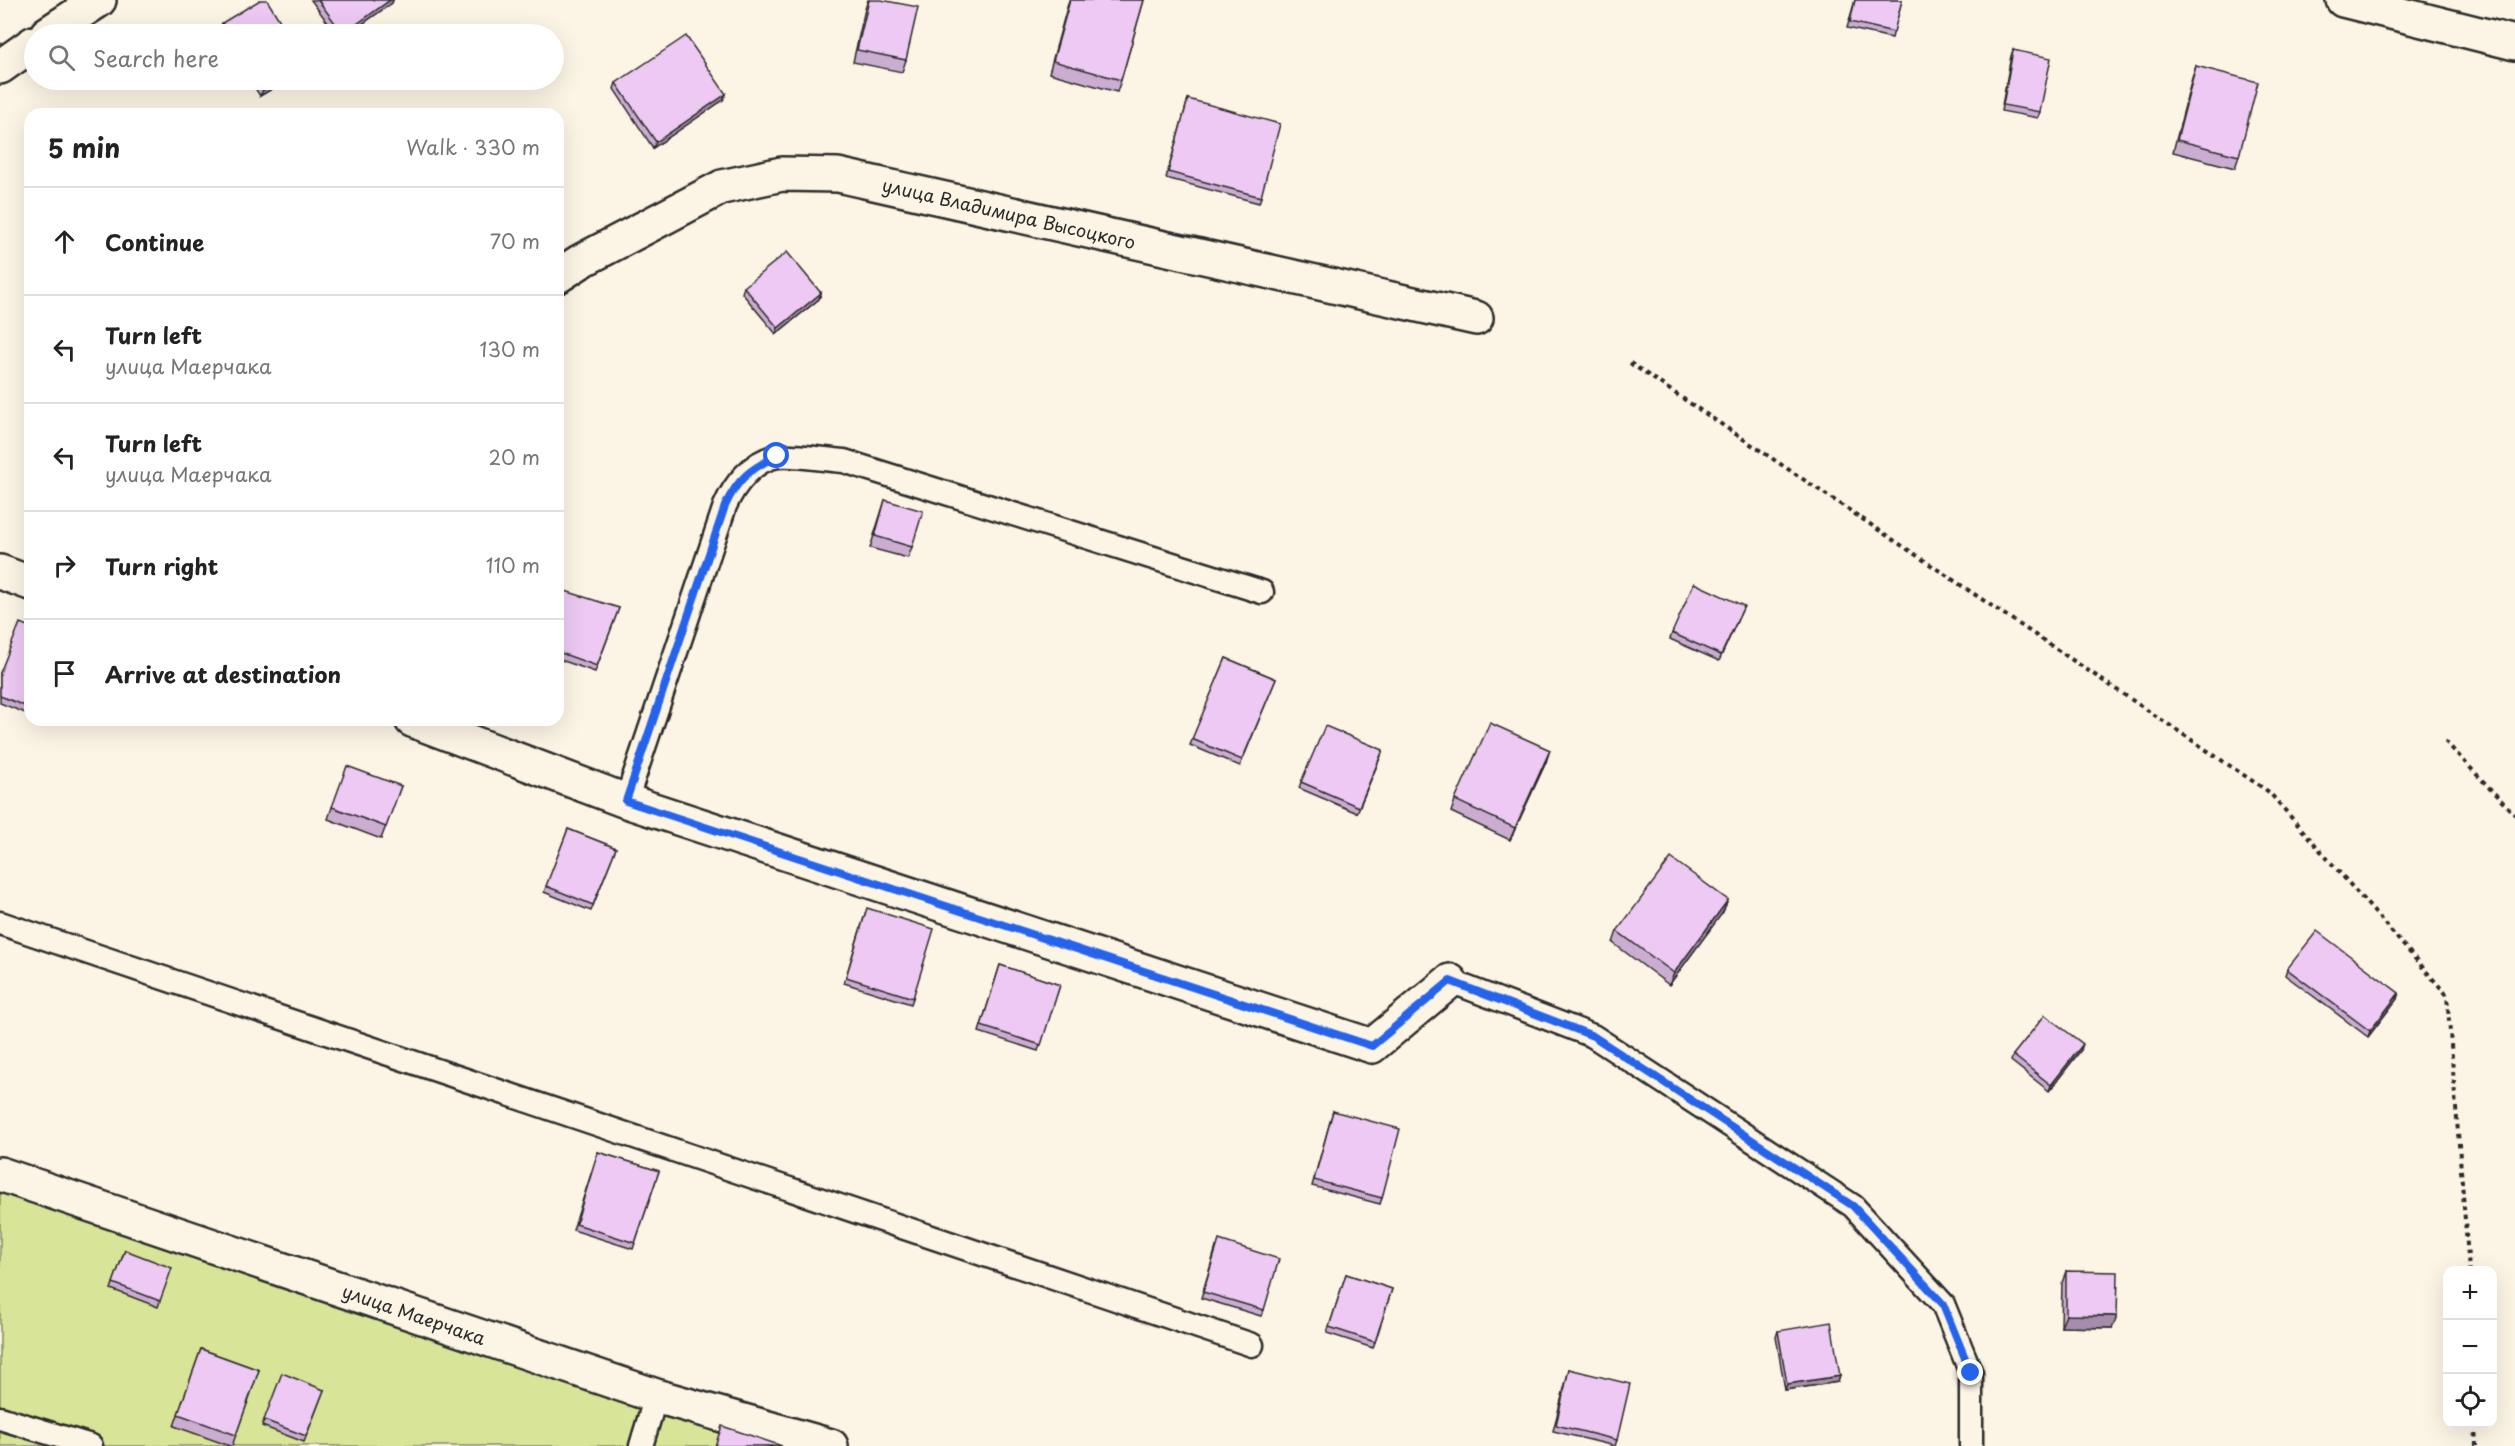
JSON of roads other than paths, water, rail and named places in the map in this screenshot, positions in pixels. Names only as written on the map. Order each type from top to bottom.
[{"type":"street","points":[[62,24],[99,0]]},
{"type":"street","points":[[2343,0],[2515,43]]},
{"type":"street","points":[[0,67],[24,50]]},
{"type":"street","name":"улица Владимира Высоцкого","points":[[564,272],[722,187],[782,174],[838,174],[1476,318]]},
{"type":"street","points":[[0,572],[24,581]]},
{"type":"street","points":[[428,726],[626,801],[1372,1046],[1450,981]]},
{"type":"street","name":"улица Маерчака","points":[[0,1174],[656,1396],[831,1446]]},
{"type":"lane","points":[[626,801],[725,506],[734,486],[752,468],[777,456],[844,461],[1262,592]]},
{"type":"lane","points":[[0,923],[1252,1346]]},
{"type":"lane","points":[[1450,981],[1593,1036],[1853,1206],[1943,1304],[1971,1373],[1971,1446]]},
{"type":"lane","points":[[641,1446],[656,1396]]},
{"type":"lane","points":[[0,1418],[91,1446]]}]
